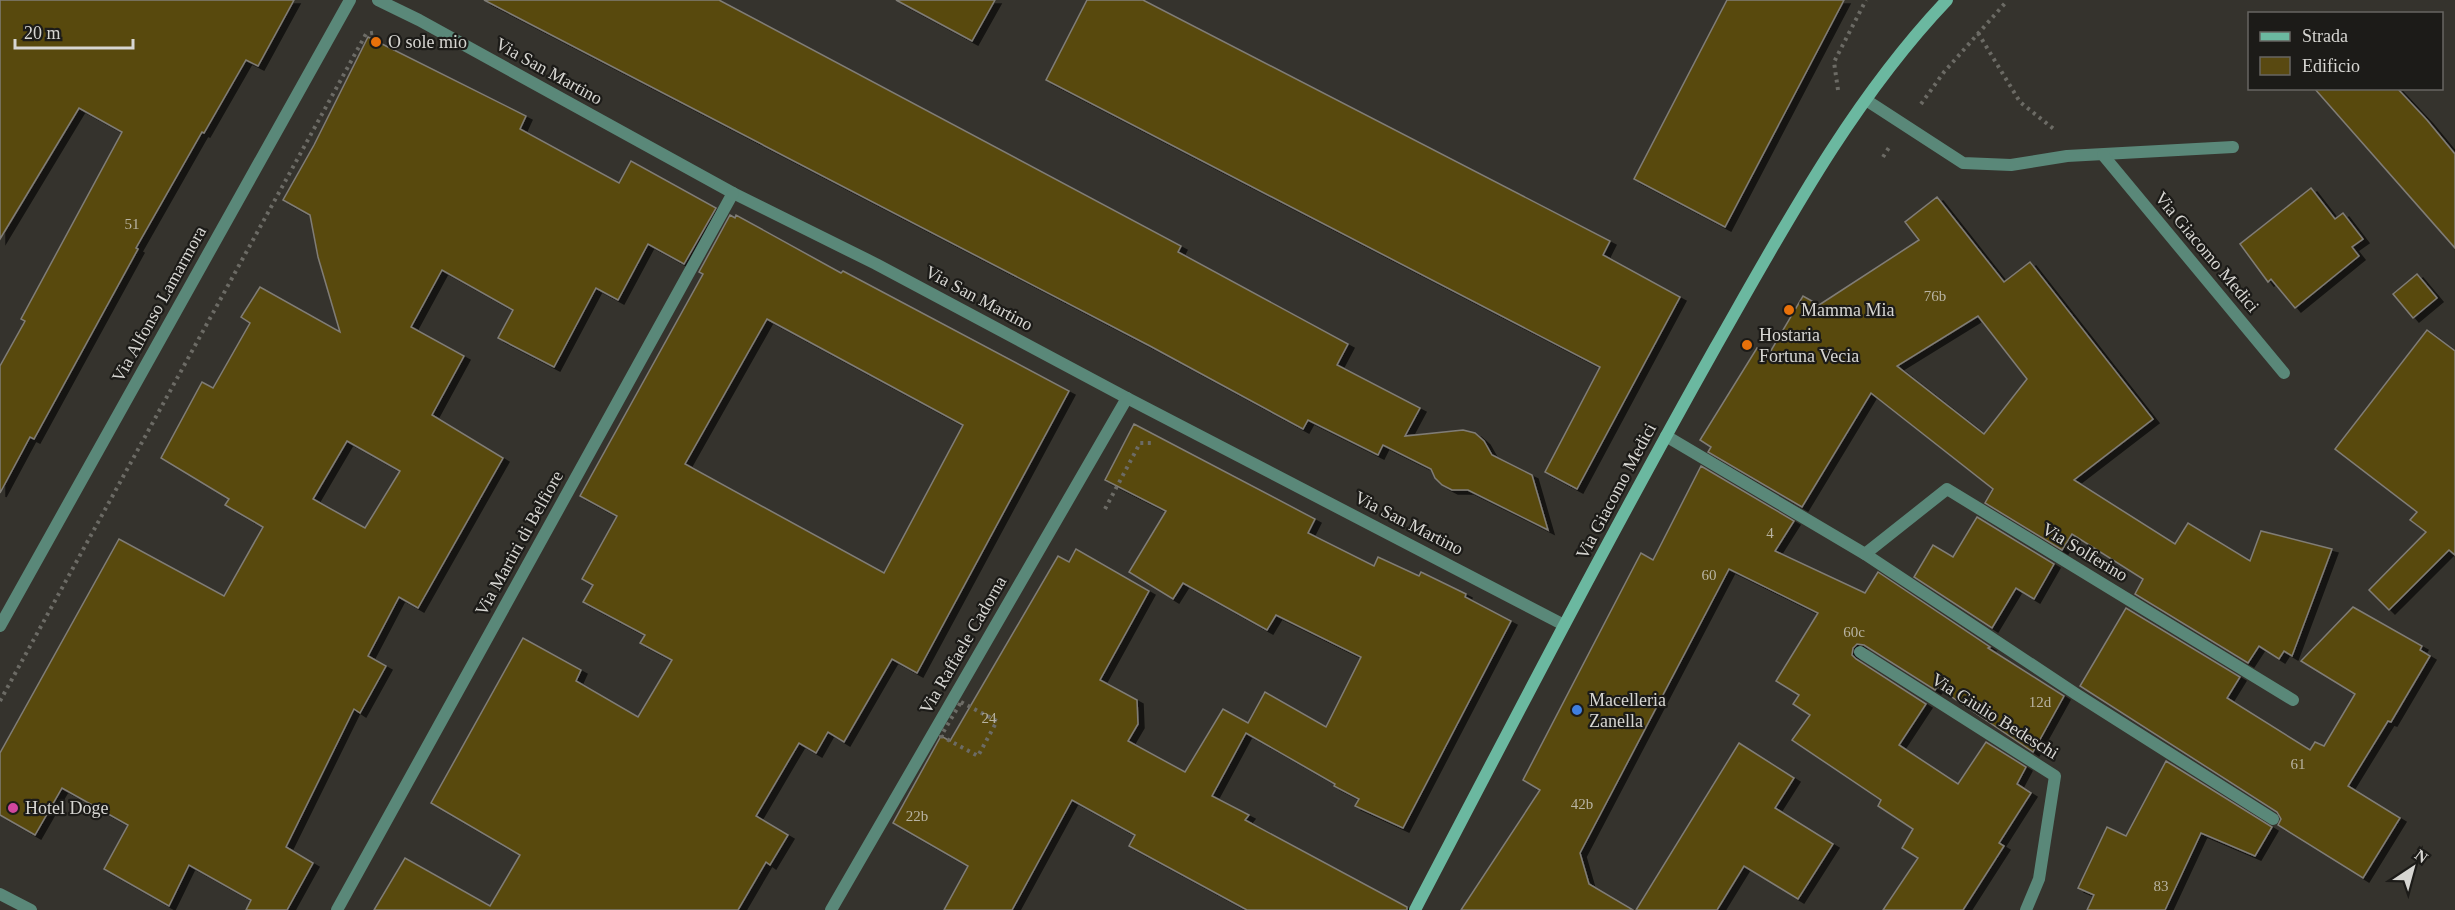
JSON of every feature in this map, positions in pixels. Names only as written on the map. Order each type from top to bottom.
[{"type":"main road","name":"Via Giacomo Medici","points":[[1415,910],[1666,436],[1816,176],[1866,100],[1922,26],[1947,0]]},
{"type":"street","name":"Via Alfonso Lamarmora","points":[[0,626],[350,0]]},
{"type":"street","name":"Via San Martino","points":[[378,0],[419,20],[733,193],[876,264],[1127,398],[1564,625]]},
{"type":"street","points":[[1866,100],[1963,163],[2011,165],[2067,156],[2234,147]]},
{"type":"street","name":"Via Giacomo Medici","points":[[2103,155],[2284,373]]},
{"type":"street","name":"Via Martiri di Belfiore","points":[[337,910],[733,193]]},
{"type":"street","name":"Via Raffaele Cadorna","points":[[831,910],[1127,398]]},
{"type":"street","points":[[1666,436],[1865,554],[2076,694],[2273,819]]},
{"type":"street","name":"Via Solferino","points":[[1865,554],[1947,489],[2293,700]]},
{"type":"street","name":"Via Giulio Bedeschi","points":[[1860,652],[2055,776],[2040,879],[2026,910]]},
{"type":"street","points":[[0,894],[31,910]]},
{"type":"path","points":[[1834,62],[1866,0]]},
{"type":"path","points":[[1883,157],[1944,72],[2007,1]]},
{"type":"path","points":[[0,701],[366,34],[375,31],[385,36]]},
{"type":"path","points":[[1978,33],[2020,102],[2062,135],[2067,156]]},
{"type":"path","points":[[1105,509],[1140,443],[1149,442],[1160,447]]},
{"type":"building","points":[[0,0],[294,0],[258,66],[246,60],[204,133],[202,132],[136,248],[138,249],[34,439],[30,437],[0,493],[0,366],[25,321],[21,319],[122,132],[79,108],[0,239]]},
{"type":"building","points":[[484,0],[719,0],[1181,246],[1178,252],[1348,344],[1337,365],[1420,408],[1405,436],[1463,430],[1475,433],[1484,441],[1492,455],[1532,475],[1548,530],[1468,490],[1452,490],[1442,485],[1435,478],[1431,469],[1383,445],[1378,455],[1308,420],[1303,429],[1150,346]]},
{"type":"building","points":[[896,0],[995,0],[972,41]]},
{"type":"building","points":[[1087,0],[1143,0],[1610,241],[1603,255],[1680,297],[1577,489],[1545,472],[1600,367],[1046,80]]},
{"type":"building","points":[[1727,0],[1844,0],[1725,227],[1634,179]]},
{"type":"building","points":[[368,37],[526,116],[520,129],[619,183],[631,161],[716,208],[684,264],[648,244],[618,300],[596,288],[554,367],[498,338],[513,310],[442,270],[411,327],[464,356],[432,415],[503,458],[418,608],[399,597],[368,656],[386,666],[360,713],[354,709],[286,847],[313,863],[287,910],[246,910],[251,900],[189,865],[169,906],[104,869],[128,825],[62,788],[35,835],[0,815],[0,753],[119,539],[224,596],[263,527],[225,505],[229,499],[161,458],[202,382],[213,388],[250,323],[241,317],[260,287],[340,332],[318,257],[310,215],[283,200],[314,145]],"holes":[[[347,441],[400,471],[365,528],[313,499]]]},
{"type":"building","points":[[2316,90],[2399,90],[2427,120],[2455,154],[2455,248]]},
{"type":"building","points":[[2311,188],[2335,219],[2343,213],[2363,239],[2352,247],[2359,256],[2295,308],[2271,279],[2268,282],[2240,244]]},
{"type":"building","points":[[1937,197],[2004,282],[2030,262],[2153,419],[2074,480],[2175,544],[2188,523],[2250,561],[2261,531],[2332,549],[2292,656],[2284,651],[2279,659],[2259,646],[2248,663],[2135,594],[2143,579],[2072,534],[2062,550],[1985,503],[1993,489],[1871,393],[1802,507],[1708,452],[1711,447],[1700,440],[1757,348],[1769,354],[1803,296],[1819,305],[1919,240],[1905,222]],"holes":[[[1978,316],[2027,379],[1984,434],[1897,366]]]},
{"type":"building","points":[[730,215],[735,218],[736,215],[841,273],[843,271],[1069,391],[917,673],[892,659],[844,742],[828,732],[816,753],[799,743],[756,816],[788,835],[770,865],[766,862],[738,910],[374,910],[405,858],[490,906],[520,855],[431,803],[523,638],[581,670],[576,681],[638,717],[672,660],[640,643],[645,635],[583,602],[593,585],[582,579],[617,516],[580,496],[703,274],[699,272]],"holes":[[[767,319],[963,425],[884,573],[685,464]]]},
{"type":"building","points":[[2417,274],[2437,298],[2413,318],[2393,294]]},
{"type":"building","points":[[2427,330],[2455,351],[2455,555],[2449,550],[2389,610],[2369,590],[2426,532],[2410,520],[2417,512],[2335,449]]},
{"type":"building","points":[[1134,424],[1315,519],[1308,533],[1374,566],[1378,557],[1419,576],[1421,572],[1466,594],[1465,597],[1511,621],[1403,828],[1355,806],[1359,799],[1246,733],[1212,796],[1249,815],[1245,820],[1407,907],[1407,910],[1247,910],[1129,846],[1135,835],[1072,800],[1012,910],[944,910],[968,866],[893,823],[941,736],[950,741],[1058,556],[1069,562],[1076,549],[1149,591],[1100,680],[1137,700],[1138,724],[1128,741],[1185,772],[1223,709],[1248,723],[1265,692],[1326,727],[1361,657],[1276,615],[1267,630],[1183,583],[1173,599],[1129,572],[1166,511],[1105,480]]},
{"type":"building","points":[[1701,466],[1794,521],[1775,551],[1865,593],[1878,572],[1990,647],[1988,648],[2064,696],[2033,752],[1937,687],[1935,690],[1864,645],[1857,644],[1853,648],[1852,655],[1856,659],[1926,704],[1899,745],[1958,784],[1986,742],[2026,767],[2017,784],[2031,793],[1999,843],[2004,846],[1963,910],[1883,910],[1918,858],[1902,848],[1913,829],[1878,806],[1881,800],[1792,740],[1810,715],[1793,704],[1799,695],[1776,681],[1818,613],[1729,569],[1580,853],[1589,884],[1633,910],[1461,910],[1540,790],[1523,780],[1641,553],[1653,560]]},
{"type":"building","points":[[1977,517],[2054,564],[2034,599],[2016,588],[1992,628],[1914,577],[1933,545],[1953,557]]},
{"type":"building","points":[[2353,607],[2422,646],[2420,650],[2430,656],[2391,722],[2388,721],[2348,786],[2400,818],[2363,878],[2278,825],[2281,819],[2277,812],[2080,686],[2126,608],[2240,677],[2227,698],[2310,750],[2315,742],[2324,746],[2355,694],[2301,661]]},
{"type":"building","points":[[1739,743],[1794,778],[1775,808],[1833,844],[1798,899],[1744,866],[1717,910],[1636,910]]},
{"type":"building","points":[[2166,761],[2272,827],[2255,856],[2201,833],[2165,910],[2087,910],[2094,895],[2078,888],[2107,827],[2126,836]]},
{"type":"place","name":"O sole mio","points":[[376,42]]},
{"type":"place","name":"Mamma Mia","points":[[1789,310]]},
{"type":"place","name":"Hostaria Fortuna Vecia","points":[[1747,345]]},
{"type":"place","name":"Macelleria Zanella","points":[[1577,710]]},
{"type":"place","name":"Hotel Doge","points":[[13,808]]}]
